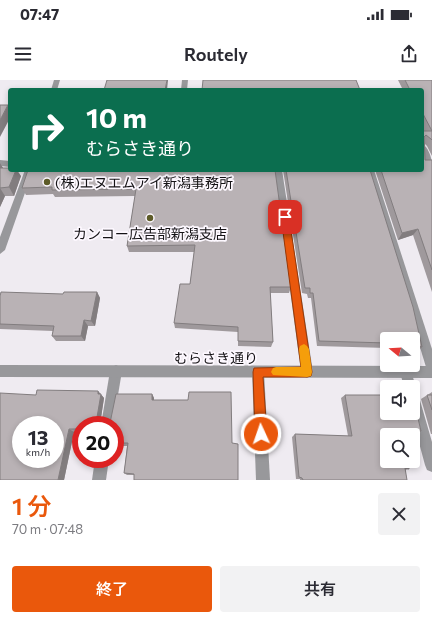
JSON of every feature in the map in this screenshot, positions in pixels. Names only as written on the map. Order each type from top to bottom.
[{"type":"street","points":[[424,152],[428,163]]},
{"type":"street","points":[[0,250],[28,172]]},
{"type":"street","points":[[278,172],[307,372]]},
{"type":"street","points":[[371,172],[432,367]]},
{"type":"street","name":"むらさき通り","points":[[0,371],[380,372]]},
{"type":"street","points":[[108,416],[116,371]]},
{"type":"street","points":[[258,372],[264,480]]},
{"type":"street","points":[[406,372],[408,380]]},
{"type":"street","name":"むらさき通り","points":[[420,372],[432,372]]},
{"type":"street","points":[[419,420],[432,465]]},
{"type":"street","points":[[99,480],[101,468]]},
{"type":"building","points":[[107,80],[167,80],[165,88],[105,88]]},
{"type":"building","points":[[203,80],[356,80],[359,88],[202,88]]},
{"type":"building","points":[[405,80],[432,80],[432,131],[424,116],[424,88],[409,88]]},
{"type":"building","points":[[0,105],[8,105],[0,120]]},
{"type":"building","points":[[424,131],[432,131],[432,140],[426,135],[424,137]]},
{"type":"building","points":[[424,137],[425,160],[432,160],[432,270],[418,229],[402,233],[382,172],[424,172]]},
{"type":"building","points":[[0,168],[8,168],[8,172],[15,172],[9,187],[0,188]]},
{"type":"building","points":[[27,172],[275,172],[291,287],[270,287],[273,342],[238,341],[238,327],[174,323],[180,284],[190,284],[195,245],[127,246],[136,189],[52,190],[52,187],[22,188]]},
{"type":"building","points":[[286,172],[371,172],[413,307],[419,332],[380,332],[380,343],[319,341],[313,293],[310,293],[310,288],[305,288]]},
{"type":"building","points":[[1,292],[63,294],[64,292],[97,292],[91,321],[84,320],[81,336],[52,336],[54,326],[0,324]]},
{"type":"building","points":[[37,390],[98,391],[98,394],[101,394],[97,416],[72,416],[72,429],[69,429],[64,452],[64,416],[12,416],[12,468],[61,468],[58,480],[0,480],[0,393],[36,395]]},
{"type":"building","points":[[189,392],[231,392],[232,443],[238,444],[238,480],[134,480],[134,474],[124,473],[128,443],[124,443],[124,416],[111,416],[116,394],[152,394],[152,400],[188,400]]},
{"type":"building","points":[[345,395],[380,395],[380,420],[418,420],[421,431],[420,428],[380,428],[380,468],[405,468],[407,480],[303,480],[299,477],[295,434],[352,436]]},
{"type":"building","points":[[427,395],[432,395],[432,410]]},
{"type":"slow traffic","points":[[276,372],[307,372],[304,349]]},
{"type":"place","name":"(株)エヌエムアイ新潟事務所","points":[[47,182]]},
{"type":"place","name":"カンコー広告部新潟支店","points":[[150,218]]},
{"type":"route","points":[[261,434],[258,372],[307,372],[285,217]]}]
